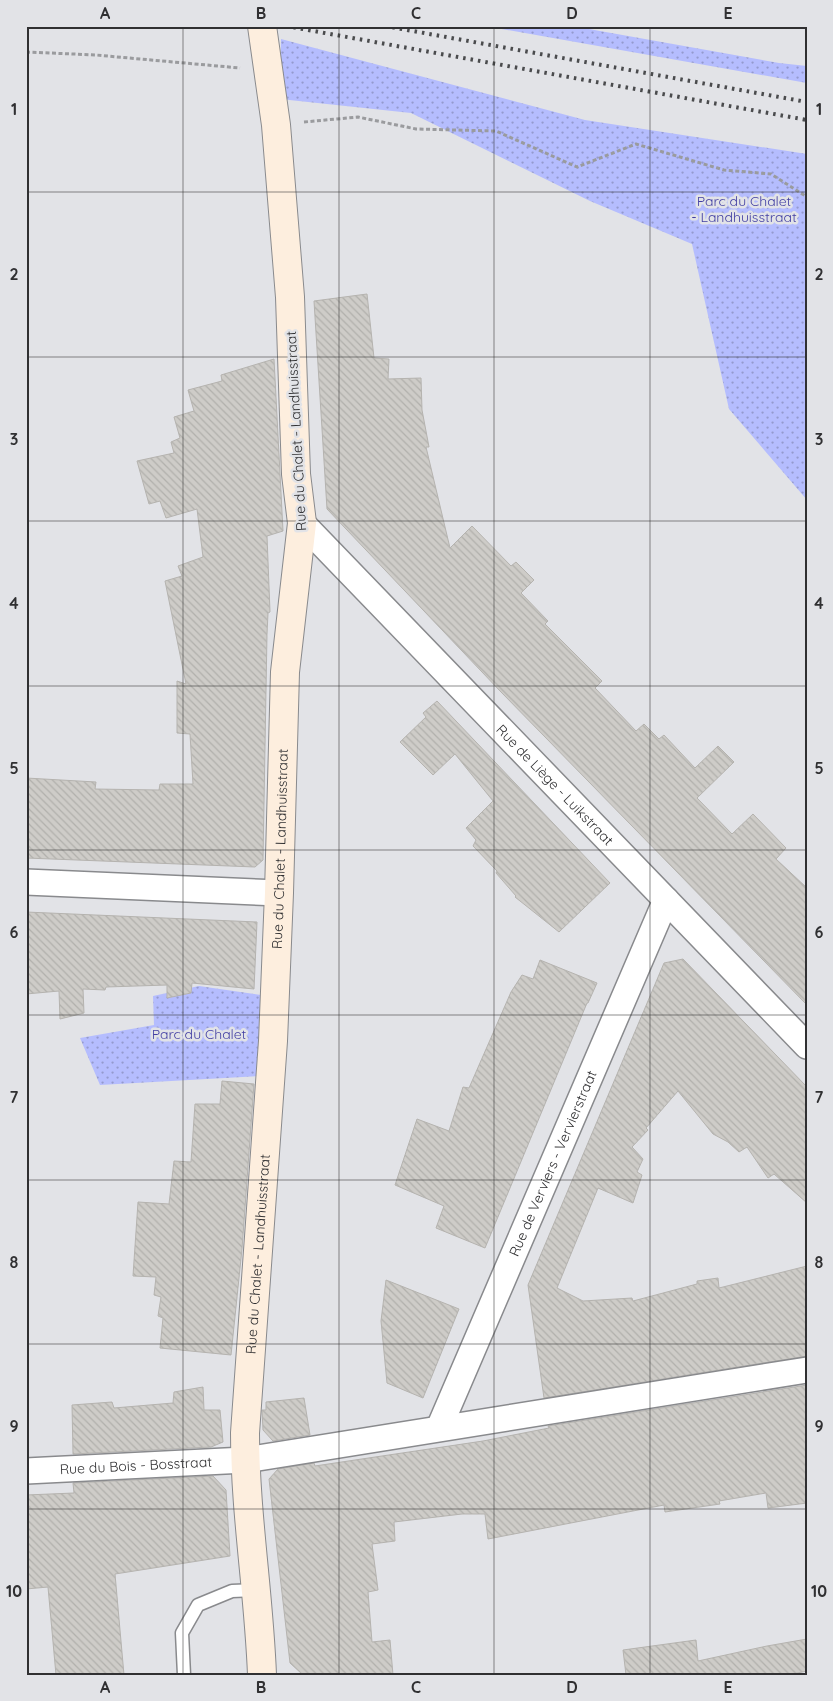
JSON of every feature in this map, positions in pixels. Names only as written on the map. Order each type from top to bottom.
[{"type":"street","name":"Rue du Chalet - Landhuisstraat","points":[[262,26],[276,125],[290,297],[296,474],[302,523],[285,672],[280,893],[273,1048],[246,1408],[245,1460],[257,1590],[262,1675]]},
{"type":"street","name":"Rue de Liège - Luikstraat","points":[[302,523],[807,1046]]},
{"type":"street","points":[[26,882],[280,893]]},
{"type":"street","name":"Rue de Verviers - Vervierstraat","points":[[439,1428],[666,900]]},
{"type":"street","name":"Rue du Bois - Bosstraat","points":[[26,1471],[245,1460],[807,1370]]},
{"type":"lane","points":[[184,1675],[182,1633],[198,1605],[232,1591],[257,1590]]},
{"type":"path","points":[[26,52],[96,55],[268,71]]},
{"type":"path","points":[[276,125],[358,117],[416,129],[496,131],[577,166],[636,144],[724,170],[771,174],[807,196]]},
{"type":"green space","points":[[485,26],[572,26],[779,63],[807,66],[807,83]]},
{"type":"green space","name":"Parc du Chalet - Landhuisstraat","points":[[281,39],[585,120],[807,154],[807,500],[729,409],[692,244],[590,201],[411,113],[280,99]]},
{"type":"green space","name":"Parc du Chalet","points":[[199,986],[261,995],[259,1076],[100,1085],[80,1038],[154,1025],[153,996]]},
{"type":"building","points":[[367,294],[374,358],[389,359],[388,379],[421,378],[422,410],[429,447],[426,447],[450,548],[472,526],[511,566],[516,562],[534,580],[521,593],[548,621],[545,624],[602,681],[595,688],[636,731],[644,724],[659,739],[664,735],[695,768],[718,746],[734,762],[697,798],[732,834],[753,814],[786,848],[776,859],[807,888],[807,1005],[501,692],[327,509],[314,301]]},
{"type":"building","points":[[274,359],[283,531],[267,536],[270,612],[268,613],[267,634],[263,860],[255,867],[26,858],[26,778],[96,782],[95,789],[159,790],[160,784],[193,784],[190,734],[177,733],[177,681],[186,684],[165,581],[182,576],[178,566],[203,557],[197,509],[166,518],[160,501],[149,504],[137,461],[174,453],[171,442],[180,438],[174,417],[194,411],[188,390],[222,381],[221,375]]},
{"type":"building","points":[[437,701],[610,883],[559,932],[515,897],[496,873],[497,871],[473,846],[476,840],[466,828],[493,801],[455,754],[433,775],[400,742],[426,717],[423,713]]},
{"type":"building","points":[[26,912],[257,922],[254,989],[192,983],[191,993],[167,998],[167,985],[106,987],[105,990],[83,989],[84,1013],[60,1019],[59,991],[26,994]]},
{"type":"building","points":[[683,959],[807,1087],[807,1203],[774,1174],[768,1178],[747,1147],[739,1152],[728,1142],[713,1134],[678,1091],[646,1128],[648,1130],[632,1147],[643,1159],[637,1172],[642,1175],[633,1203],[598,1188],[557,1288],[583,1301],[632,1298],[633,1301],[697,1284],[697,1281],[718,1278],[719,1288],[807,1266],[807,1356],[544,1398],[528,1285],[664,963]]},
{"type":"building","points":[[540,960],[597,983],[485,1248],[436,1228],[444,1206],[395,1185],[417,1119],[449,1131],[463,1087],[469,1088],[511,992],[522,975],[533,979]]},
{"type":"building","points":[[222,1081],[254,1084],[242,1249],[231,1355],[160,1348],[163,1318],[158,1316],[161,1297],[154,1295],[156,1277],[133,1276],[138,1202],[169,1204],[174,1161],[191,1162],[195,1104],[220,1104]]},
{"type":"building","points":[[386,1280],[459,1309],[423,1398],[387,1383],[381,1321]]},
{"type":"building","points":[[807,1385],[807,1503],[768,1508],[766,1493],[719,1501],[720,1504],[665,1512],[664,1505],[488,1539],[485,1514],[462,1514],[394,1522],[395,1541],[372,1544],[378,1590],[368,1592],[372,1642],[390,1640],[393,1675],[303,1675],[290,1663],[269,1479],[278,1469],[314,1463],[315,1466],[483,1441],[549,1428],[548,1426]]},
{"type":"building","points":[[203,1387],[204,1410],[220,1410],[223,1442],[211,1447],[73,1454],[72,1405],[112,1402],[114,1408],[173,1403],[174,1392]]},
{"type":"building","points":[[304,1398],[310,1435],[273,1441],[263,1430],[262,1410],[266,1410],[266,1402]]},
{"type":"building","points":[[213,1476],[226,1490],[230,1556],[115,1574],[124,1675],[56,1675],[48,1587],[26,1589],[26,1495],[74,1493],[73,1483]]},
{"type":"building","points":[[807,1639],[807,1671],[788,1675],[626,1675],[623,1650],[696,1640],[698,1661]]},
{"type":"railway","points":[[286,26],[807,120]]},
{"type":"railway","points":[[385,26],[807,102]]}]
